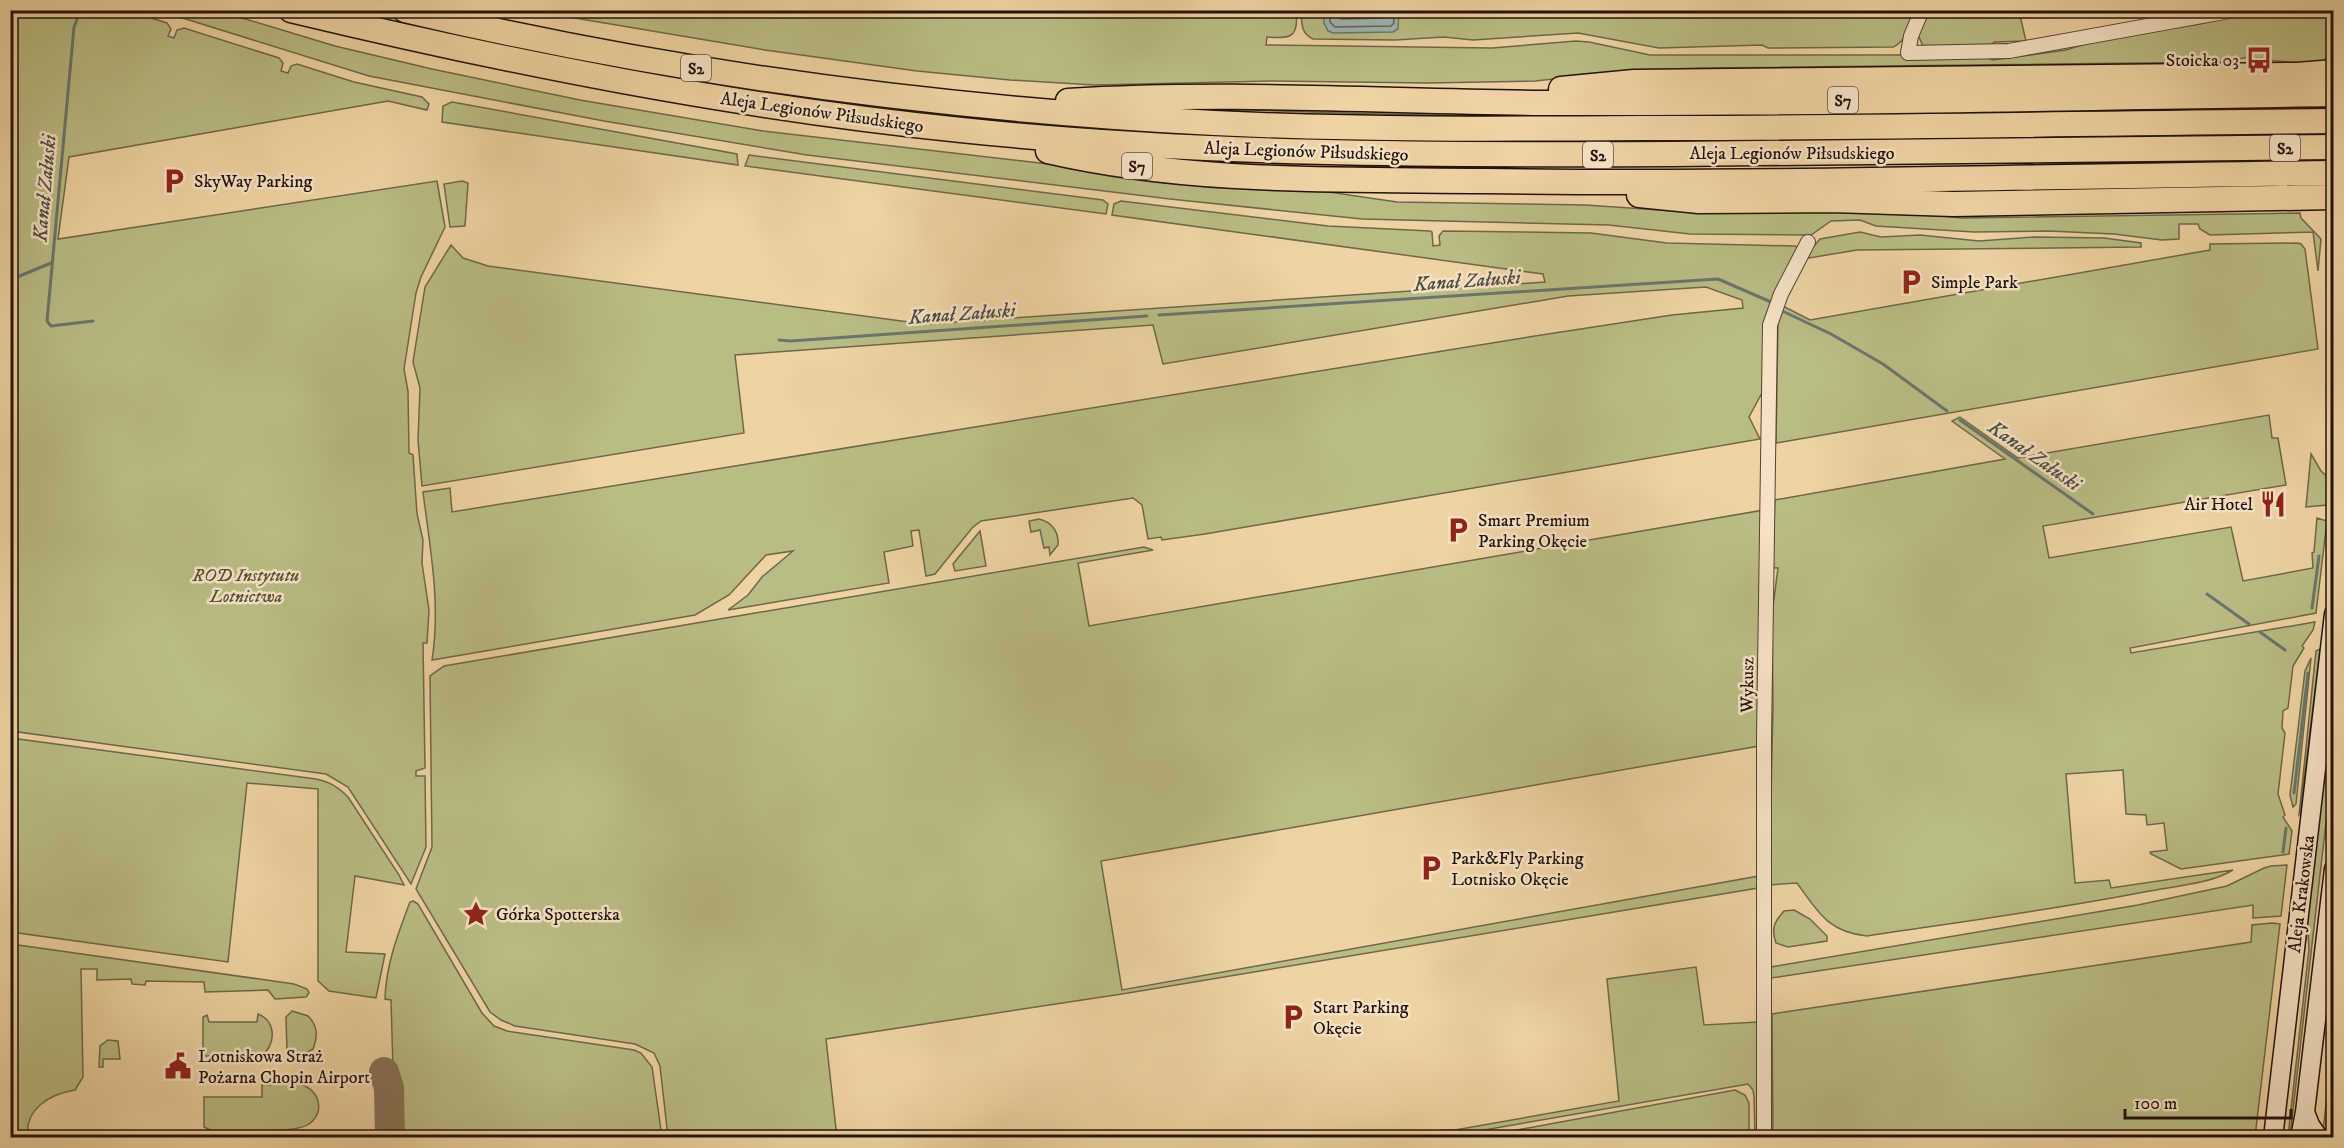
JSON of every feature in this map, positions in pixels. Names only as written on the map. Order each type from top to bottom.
[{"type":"highway","name":"Aleja Legionów Piłsudskiego","points":[[291,10],[434,44],[569,72],[757,105],[961,130],[1121,144],[1304,153],[1536,155],[2334,147]]},
{"type":"highway","name":"Aleja Legionów Piłsudskiego","points":[[405,10],[568,46],[727,73],[869,93],[1046,112],[1217,123],[1444,129],[2334,121]]},
{"type":"highway","points":[[1442,102],[1634,82],[2297,75],[2334,72]]},
{"type":"highway","name":"S7","points":[[991,106],[1128,97],[1191,96],[1442,102],[1624,103],[2334,94]]},
{"type":"highway","name":"S7","points":[[961,130],[1070,156],[1198,174],[1327,179],[1545,182],[1834,181],[2334,173]]},
{"type":"highway","points":[[1545,182],[1616,193],[1698,201],[1833,200],[1953,204],[2334,197]]},
{"type":"main road","name":"Aleja Krakowska","points":[[2273,1137],[2334,614]]},
{"type":"main road","name":"Aleja Krakowska","points":[[2300,1137],[2305,1112],[2334,869]]},
{"type":"main road","points":[[2305,1112],[2310,1125],[2319,1137]]},
{"type":"street","points":[[1922,10],[1908,53],[2009,51],[2235,10]]},
{"type":"street","name":"Wykusz","points":[[1764,1137],[1764,739],[1770,325],[1781,294],[1808,242]]},
{"type":"green space","points":[[1296,10],[1295,31],[1288,36],[1267,37],[1266,45],[1492,48],[1576,41],[1650,55],[1979,55],[1993,60],[2066,50],[2098,40],[2200,24],[2256,11],[2333,11],[2334,36],[2324,62],[2318,64],[2243,58],[2229,62],[1638,70],[1535,81],[1428,83],[1273,81],[1094,85],[917,71],[765,50],[533,11]]},
{"type":"green space","name":"ROD Instytutu Lotnictwa","points":[[10,11],[129,11],[167,23],[171,29],[168,36],[174,38],[177,30],[184,28],[279,58],[283,63],[281,71],[288,73],[291,66],[297,64],[354,82],[422,97],[429,104],[427,110],[388,101],[69,157],[58,239],[437,181],[445,227],[421,277],[416,293],[404,369],[408,391],[409,453],[413,455],[417,514],[423,540],[422,563],[429,610],[427,643],[423,643],[425,768],[416,771],[416,776],[425,776],[426,847],[411,884],[348,787],[326,774],[11,731]]},
{"type":"green space","points":[[160,11],[219,11],[335,46],[432,69],[580,100],[763,131],[1040,163],[1161,180],[1315,190],[1397,202],[1585,205],[1675,211],[1893,210],[1961,218],[2300,213],[2301,218],[2321,239],[2318,271],[2313,232],[2210,235],[2200,229],[2198,224],[2179,224],[2179,239],[2162,240],[2114,234],[2049,231],[1974,232],[1876,226],[1860,220],[1831,221],[1811,235],[1690,234],[1609,225],[1362,219],[1170,199],[807,155],[604,121],[369,76]]},
{"type":"green space","points":[[334,11],[363,11],[479,37],[1036,120],[2228,132],[2228,138],[1796,144],[1277,141],[1035,127],[836,105],[559,61]]},
{"type":"green space","points":[[1301,11],[1918,11],[1905,37],[1893,47],[1768,48],[1762,45],[1659,48],[1578,33],[1473,40],[1444,37],[1395,40],[1313,39],[1304,30]]},
{"type":"green space","points":[[1930,11],[2019,11],[2026,41],[1995,42],[1983,49],[1923,46],[1918,35]]},
{"type":"green space","points":[[452,102],[737,154],[738,165],[442,122],[443,106]]},
{"type":"green space","points":[[2231,103],[2231,109],[1698,116],[1431,115],[1165,106]]},
{"type":"green space","points":[[749,155],[1103,200],[1108,204],[1106,214],[745,166]]},
{"type":"green space","points":[[462,181],[468,183],[465,226],[450,227],[444,184]]},
{"type":"green space","points":[[1121,201],[1328,226],[1430,231],[1433,246],[1440,245],[1439,236],[1443,231],[1591,233],[1667,243],[1795,246],[1799,248],[1784,279],[1763,391],[1749,417],[1760,439],[1162,540],[1161,537],[1148,539],[1142,505],[1133,498],[981,521],[972,528],[935,574],[926,576],[919,530],[911,531],[913,546],[884,552],[889,583],[728,610],[748,595],[762,577],[793,551],[766,555],[729,595],[695,615],[432,660],[435,597],[423,492],[450,488],[452,512],[1535,336],[1672,315],[1743,308],[1742,300],[1706,287],[1568,296],[1163,364],[1153,325],[735,355],[744,433],[422,486],[418,440],[420,388],[413,362],[425,287],[451,245],[463,258],[488,266],[924,324],[1545,282],[1543,274],[1112,215],[1114,204]]},
{"type":"green space","points":[[1860,232],[1881,237],[1920,235],[1979,241],[2034,237],[2104,238],[2141,243],[2141,247],[1857,250],[1803,259],[1820,239]]},
{"type":"green space","points":[[2297,243],[2305,249],[2318,349],[1776,443],[1778,325],[1775,315],[1781,305],[1810,320],[2210,250],[2210,244]]},
{"type":"green space","points":[[2269,415],[2272,438],[2278,438],[2286,485],[2043,526],[2049,558],[2231,527],[2243,581],[2313,568],[2312,553],[2314,552],[2317,518],[2327,521],[2316,613],[2130,648],[2131,653],[2315,622],[2293,666],[2288,708],[2283,711],[2282,728],[2285,733],[2278,794],[2285,815],[2283,817],[2292,831],[2289,854],[2181,869],[2151,854],[2150,852],[2167,850],[2164,823],[2147,825],[2146,815],[2126,814],[2123,770],[2066,774],[2075,883],[2109,880],[2111,888],[2233,870],[2212,879],[2190,884],[2040,910],[1867,936],[1843,930],[1825,919],[1797,883],[1769,885],[1773,707],[1772,614],[1778,568],[1772,568],[1775,500],[2005,459],[1952,421],[1960,417],[2018,458]]},
{"type":"green space","points":[[2311,454],[2321,471],[2329,478],[2327,505],[2306,507]]},
{"type":"green space","points":[[1764,510],[1759,746],[1101,861],[1122,990],[1759,876],[1758,888],[1122,994],[826,1039],[837,1138],[668,1137],[660,1066],[654,1053],[635,1044],[515,1026],[501,1020],[490,1012],[416,889],[432,847],[430,676],[444,666],[1144,547],[1153,550],[1078,563],[1089,626]]},
{"type":"green space","points":[[1039,519],[1051,525],[1057,536],[1058,545],[1050,555],[1049,547],[1044,548],[1040,530],[1031,532],[1029,521]]},
{"type":"green space","points":[[980,531],[986,566],[955,571],[953,564]]},
{"type":"green space","points":[[2320,649],[2300,814],[2299,815],[2316,651]]},
{"type":"green space","points":[[2311,658],[2296,804],[2293,807],[2290,795],[2305,671]]},
{"type":"green space","points":[[2333,693],[2333,762],[2290,1136],[2288,1136],[2309,949],[2307,918]]},
{"type":"green space","points":[[11,738],[316,779],[337,788],[348,797],[404,885],[355,876],[346,952],[385,954],[376,998],[329,991],[318,981],[318,789],[247,783],[228,962],[11,932]]},
{"type":"green space","points":[[2287,865],[2281,916],[2253,918],[2253,905],[1771,978],[1771,967],[2138,905],[2227,886],[2264,868]]},
{"type":"green space","points":[[410,902],[418,904],[482,1013],[494,1026],[507,1031],[634,1050],[641,1053],[652,1067],[662,1137],[395,1137],[391,1000],[385,999],[390,961]]},
{"type":"green space","points":[[1794,910],[1810,919],[1827,936],[1827,941],[1788,947],[1776,943],[1774,930],[1776,922],[1784,911]]},
{"type":"green space","points":[[2280,924],[2255,1137],[1773,1137],[1772,1014],[2251,942],[2252,925]]},
{"type":"green space","points":[[11,944],[294,984],[307,989],[309,993],[306,997],[275,999],[268,990],[205,992],[204,982],[146,981],[145,985],[132,984],[131,979],[97,980],[97,969],[81,969],[83,1077],[75,1090],[57,1095],[41,1104],[30,1118],[28,1137],[11,1137]]},
{"type":"green space","points":[[1696,967],[1704,1025],[1758,1022],[1758,1137],[1755,1137],[1753,1090],[1748,1084],[1444,1137],[1253,1138],[1455,1130],[1619,1101],[1607,979]]},
{"type":"green space","points":[[292,1011],[308,1016],[316,1031],[313,1049],[299,1057],[291,1057],[287,1051],[286,1017]]},
{"type":"green space","points":[[258,1014],[269,1022],[272,1034],[270,1046],[261,1056],[203,1056],[203,1017],[207,1015],[209,1022],[257,1022]]},
{"type":"green space","points":[[108,1040],[118,1041],[120,1059],[103,1059],[103,1067],[99,1067],[100,1046]]},
{"type":"green space","points":[[2333,1043],[2333,1137],[2332,1137],[2323,1131]]},
{"type":"green space","points":[[298,1084],[311,1090],[318,1100],[318,1113],[309,1124],[291,1129],[263,1131],[212,1131],[204,1127],[204,1097],[262,1097],[262,1085]]},
{"type":"green space","points":[[1735,1090],[1745,1095],[1749,1103],[1749,1137],[1479,1137]]},
{"type":"water","points":[[1324,11],[1399,11],[1398,29],[1393,32],[1333,33],[1328,31],[1324,23]]},
{"type":"waterway","name":"Kanał Załuski","points":[[81,10],[74,27],[47,321],[51,326],[93,321]]},
{"type":"waterway","points":[[10,280],[51,263]]},
{"type":"waterway","name":"Kanał Załuski","points":[[1159,315],[1718,279],[1771,302]]},
{"type":"waterway","name":"Kanał Załuski","points":[[1780,310],[1831,334],[1883,364],[1947,411]]},
{"type":"waterway","name":"Kanał Załuski","points":[[779,340],[1147,316]]},
{"type":"waterway","name":"Kanał Załuski","points":[[1960,420],[2093,514]]},
{"type":"waterway","points":[[2312,608],[2319,556]]},
{"type":"waterway","name":"Kanał Załuski","points":[[2207,594],[2249,624]]},
{"type":"waterway","name":"Kanał Załuski","points":[[2260,632],[2285,650]]},
{"type":"waterway","points":[[2294,793],[2308,673]]},
{"type":"waterway","points":[[2283,852],[2286,828]]},
{"type":"taxiway","points":[[384,1072],[389,1088],[390,1138]]},
{"type":"place","name":"Stoicka 03","points":[[2259,60]]},
{"type":"place","name":"SkyWay Parking","points":[[174,181]]},
{"type":"place","name":"Simple Park","points":[[1911,282]]},
{"type":"place","name":"Air Hotel","points":[[2273,504]]},
{"type":"place","name":"Smart Premium Parking Okęcie","points":[[1458,530]]},
{"type":"place","name":"Park&Fly Parking Lotnisko Okęcie","points":[[1431,868]]},
{"type":"place","name":"Górka Spotterska","points":[[476,914]]},
{"type":"place","name":"Start Parking Okęcie","points":[[1293,1017]]},
{"type":"place","name":"Lotniskowa Straż Pożarna Chopin Airport","points":[[178,1066]]}]
